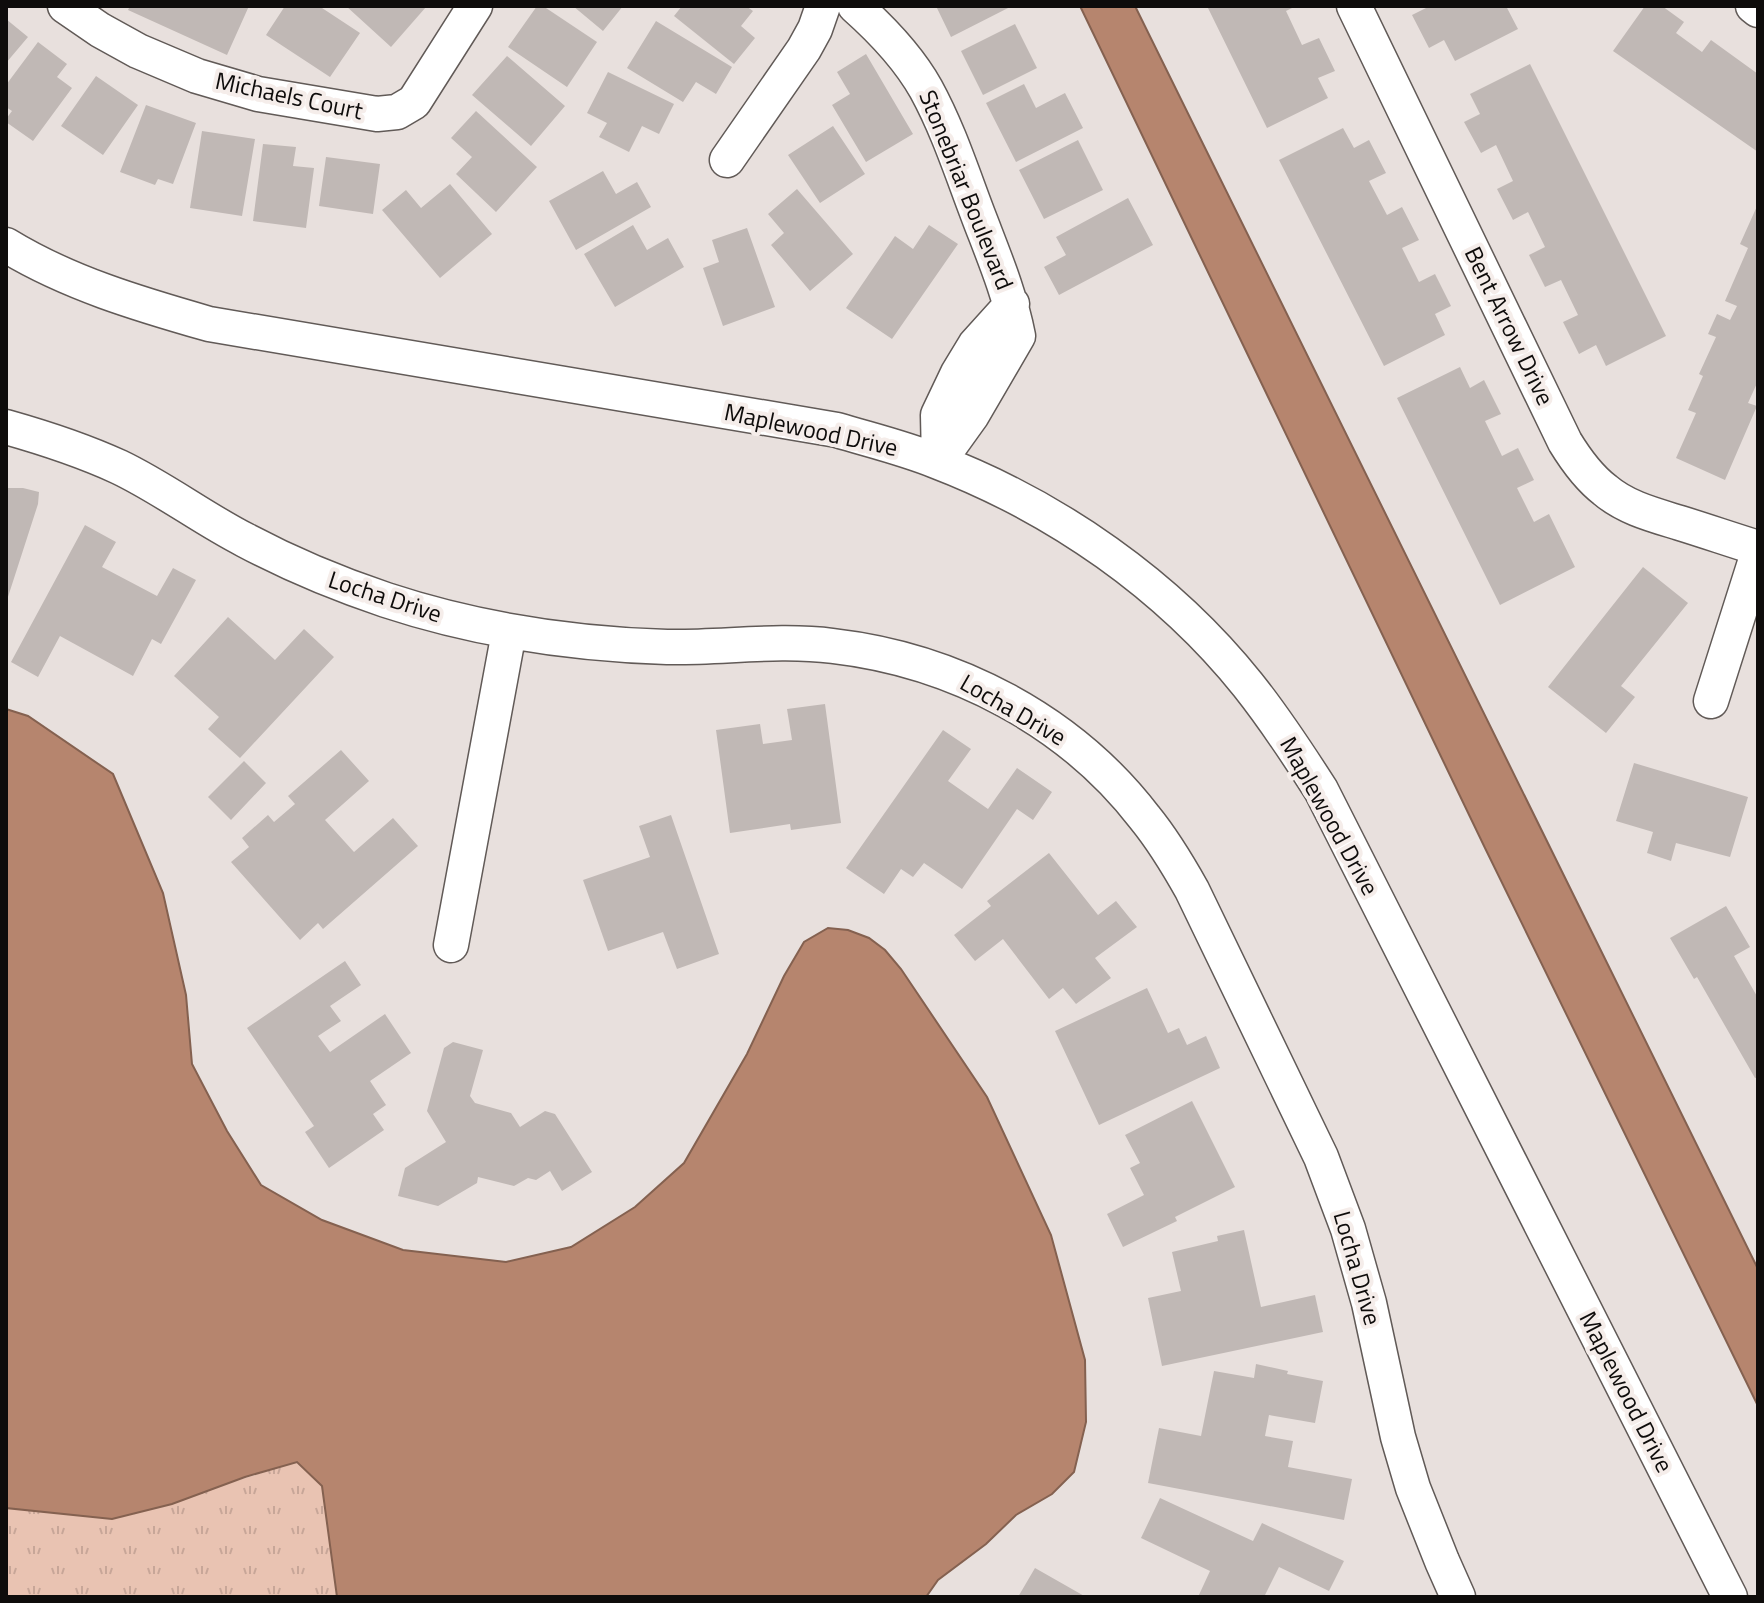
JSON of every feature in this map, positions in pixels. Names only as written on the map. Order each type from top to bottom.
[{"type":"street","name":"Michaels Court","points":[[65,6],[138,51],[197,76],[258,94],[377,114],[397,112],[414,102],[475,6]]},
{"type":"street","points":[[727,160],[804,49],[823,6]]},
{"type":"street","name":"Stonebriar Boulevard","points":[[855,6],[901,52],[945,126],[1012,304],[1018,336],[972,415],[939,461]]},
{"type":"street","name":"Bent Arrow Drive","points":[[1354,6],[1576,461],[1599,485],[1625,503],[1758,550]]},
{"type":"street","points":[[1753,6],[1758,10]]},
{"type":"street","name":"Maplewood Drive","points":[[6,245],[86,285],[134,303],[209,324],[837,430],[939,461],[1007,492],[1061,522],[1137,575],[1195,627],[1248,684],[1294,746],[1321,790],[1730,1597]]},
{"type":"street","name":"Locha Drive","points":[[6,427],[63,443],[121,468],[244,540],[314,573],[386,600],[509,632],[593,643],[655,646],[805,644],[892,656],[988,690],[1073,744],[1118,786],[1172,855],[1192,890],[1321,1157],[1348,1229],[1369,1303],[1398,1437],[1413,1488],[1458,1597]]},
{"type":"street","points":[[1711,701],[1758,550]]},
{"type":"street","points":[[451,945],[509,632]]},
{"type":"green space","points":[[297,1462],[322,1486],[337,1597],[6,1597],[6,1508],[112,1519]]},
{"type":"shaded area","points":[[1080,6],[1135,6],[1758,1269],[1758,1406],[1485,848]]},
{"type":"shaded area","points":[[6,709],[28,716],[113,774],[163,893],[186,995],[192,1064],[227,1131],[261,1185],[322,1220],[403,1250],[506,1262],[571,1247],[635,1207],[684,1163],[747,1054],[784,976],[804,942],[828,928],[848,930],[869,938],[885,950],[901,969],[987,1097],[1051,1235],[1085,1360],[1086,1422],[1074,1472],[1052,1494],[1016,1515],[986,1544],[938,1580],[926,1597],[337,1597],[322,1486],[297,1462],[172,1504],[112,1519],[6,1508]]},
{"type":"building","points":[[130,6],[249,6],[227,55],[128,10]]},
{"type":"building","points":[[285,6],[319,6],[360,33],[330,77],[266,35]]},
{"type":"building","points":[[346,6],[424,6],[426,7],[391,47]]},
{"type":"building","points":[[537,6],[543,6],[597,42],[567,87],[508,47]]},
{"type":"building","points":[[573,6],[623,6],[603,31]]},
{"type":"building","points":[[682,6],[746,6],[753,11],[741,26],[755,38],[734,64],[674,16]]},
{"type":"building","points":[[936,6],[1012,6],[951,37]]},
{"type":"building","points":[[1207,6],[1296,6],[1286,11],[1302,45],[1319,38],[1335,71],[1318,78],[1328,98],[1267,128]]},
{"type":"building","points":[[1430,6],[1506,6],[1518,29],[1455,61],[1444,40],[1429,48],[1412,15]]},
{"type":"building","points":[[1645,6],[1662,6],[1684,22],[1676,33],[1702,52],[1711,40],[1758,74],[1758,152],[1613,51]]},
{"type":"building","points":[[6,19],[28,37],[6,63]]},
{"type":"building","points":[[656,21],[732,67],[716,94],[696,82],[683,102],[627,68]]},
{"type":"building","points":[[1015,24],[1037,68],[983,95],[961,51]]},
{"type":"building","points":[[38,42],[67,64],[57,77],[72,88],[33,141],[6,122],[12,111],[6,107],[6,85]]},
{"type":"building","points":[[866,54],[913,134],[866,162],[832,105],[850,94],[837,72]]},
{"type":"building","points":[[507,56],[565,106],[531,146],[472,95]]},
{"type":"building","points":[[1530,64],[1666,336],[1606,366],[1596,345],[1579,354],[1563,322],[1578,315],[1561,280],[1545,287],[1529,255],[1545,247],[1528,212],[1513,220],[1497,189],[1513,181],[1496,145],[1481,153],[1464,122],[1480,114],[1470,94]]},
{"type":"building","points":[[608,72],[674,104],[659,134],[642,126],[629,152],[599,137],[607,123],[587,113]]},
{"type":"building","points":[[96,76],[138,105],[103,155],[61,126]]},
{"type":"building","points":[[1024,84],[1036,108],[1065,93],[1083,128],[1016,162],[986,103]]},
{"type":"building","points":[[146,105],[196,123],[173,184],[158,179],[155,185],[120,172]]},
{"type":"building","points":[[476,111],[537,167],[496,212],[456,174],[472,157],[451,138]]},
{"type":"building","points":[[833,126],[865,174],[820,203],[788,155]]},
{"type":"building","points":[[1343,128],[1354,148],[1369,140],[1386,173],[1369,181],[1387,215],[1402,207],[1419,240],[1402,248],[1419,282],[1435,274],[1451,306],[1435,314],[1445,335],[1384,366],[1279,160]]},
{"type":"building","points":[[202,131],[255,139],[242,216],[190,208]]},
{"type":"building","points":[[1078,140],[1103,190],[1044,219],[1019,170]]},
{"type":"building","points":[[263,144],[296,147],[293,166],[314,168],[306,228],[253,221]]},
{"type":"building","points":[[326,157],[380,164],[373,214],[319,206]]},
{"type":"building","points":[[603,171],[616,194],[637,182],[651,207],[576,250],[549,201]]},
{"type":"building","points":[[450,184],[492,234],[440,278],[382,210],[406,190],[421,208]]},
{"type":"building","points":[[797,189],[853,254],[810,291],[771,245],[784,233],[768,214]]},
{"type":"building","points":[[1128,198],[1153,245],[1059,295],[1044,267],[1066,255],[1056,237]]},
{"type":"building","points":[[1758,204],[1758,381],[1748,403],[1757,406],[1725,480],[1676,458],[1696,413],[1688,410],[1703,376],[1699,374],[1716,337],[1708,334],[1717,314],[1730,320],[1737,306],[1725,301],[1748,248],[1740,244]]},
{"type":"building","points":[[633,225],[647,250],[668,238],[684,267],[615,307],[584,254]]},
{"type":"building","points":[[929,225],[958,244],[892,339],[846,308],[895,236],[913,249]]},
{"type":"building","points":[[747,228],[775,307],[723,326],[703,268],[719,262],[712,240]]},
{"type":"building","points":[[1460,367],[1470,388],[1484,380],[1501,414],[1485,421],[1502,456],[1518,448],[1534,480],[1517,488],[1534,522],[1549,514],[1575,567],[1500,605],[1397,398]]},
{"type":"building","points":[[6,488],[39,492],[38,504],[7,600]]},
{"type":"building","points":[[85,525],[116,542],[102,567],[157,596],[173,568],[196,580],[161,644],[152,639],[133,676],[60,636],[38,677],[11,662]]},
{"type":"building","points":[[1643,567],[1688,603],[1621,686],[1635,697],[1606,733],[1548,687]]},
{"type":"building","points":[[228,617],[275,660],[304,629],[334,657],[240,758],[208,729],[219,717],[174,676]]},
{"type":"building","points":[[825,704],[841,823],[791,830],[790,824],[730,833],[716,730],[760,724],[763,744],[792,740],[787,709]]},
{"type":"building","points":[[943,730],[971,749],[948,781],[988,809],[1017,768],[1052,792],[1033,820],[1017,809],[962,889],[924,863],[913,877],[901,869],[884,894],[846,868]]},
{"type":"building","points":[[341,750],[369,781],[325,820],[354,852],[393,818],[418,846],[323,929],[318,923],[300,940],[231,862],[249,847],[242,838],[268,815],[274,822],[295,804],[288,796]]},
{"type":"building","points":[[244,761],[266,783],[231,820],[208,797]]},
{"type":"building","points":[[1634,763],[1748,797],[1730,857],[1676,843],[1671,861],[1647,853],[1653,832],[1616,821]]},
{"type":"building","points":[[671,815],[719,954],[677,969],[663,932],[608,951],[583,880],[650,857],[639,826]]},
{"type":"building","points":[[1049,853],[1098,915],[1116,901],[1137,927],[1095,958],[1111,978],[1076,1004],[1063,988],[1049,999],[1003,939],[975,961],[954,935],[991,906],[987,901]]},
{"type":"building","points":[[1726,906],[1750,947],[1734,956],[1758,998],[1758,1077],[1755,1078],[1697,977],[1694,979],[1670,938]]},
{"type":"building","points":[[345,961],[361,985],[330,1006],[341,1021],[318,1036],[330,1052],[385,1014],[411,1053],[370,1081],[386,1105],[373,1114],[384,1130],[329,1168],[305,1132],[314,1126],[247,1028]]},
{"type":"building","points":[[1147,988],[1168,1033],[1179,1028],[1187,1045],[1206,1036],[1220,1068],[1099,1125],[1055,1031]]},
{"type":"building","points":[[453,1042],[483,1050],[470,1096],[475,1103],[511,1113],[520,1127],[545,1111],[555,1114],[592,1172],[562,1191],[550,1171],[536,1180],[528,1178],[514,1186],[478,1177],[477,1183],[438,1206],[398,1196],[405,1168],[446,1142],[427,1111],[444,1048]]},
{"type":"building","points":[[1192,1101],[1235,1187],[1175,1217],[1177,1221],[1123,1247],[1107,1214],[1144,1195],[1130,1168],[1140,1163],[1125,1135]]},
{"type":"building","points":[[1244,1230],[1261,1307],[1315,1295],[1323,1332],[1162,1366],[1148,1298],[1181,1291],[1172,1252],[1218,1241],[1217,1236]]},
{"type":"building","points":[[1256,1364],[1323,1381],[1315,1423],[1269,1415],[1265,1436],[1293,1441],[1288,1467],[1352,1479],[1344,1520],[1148,1483],[1159,1428],[1201,1436],[1214,1371],[1254,1378]]},
{"type":"building","points":[[1160,1498],[1253,1541],[1262,1523],[1344,1561],[1329,1591],[1279,1567],[1264,1597],[1198,1597],[1210,1571],[1141,1538]]},
{"type":"building","points":[[1035,1568],[1086,1597],[1018,1597]]}]
